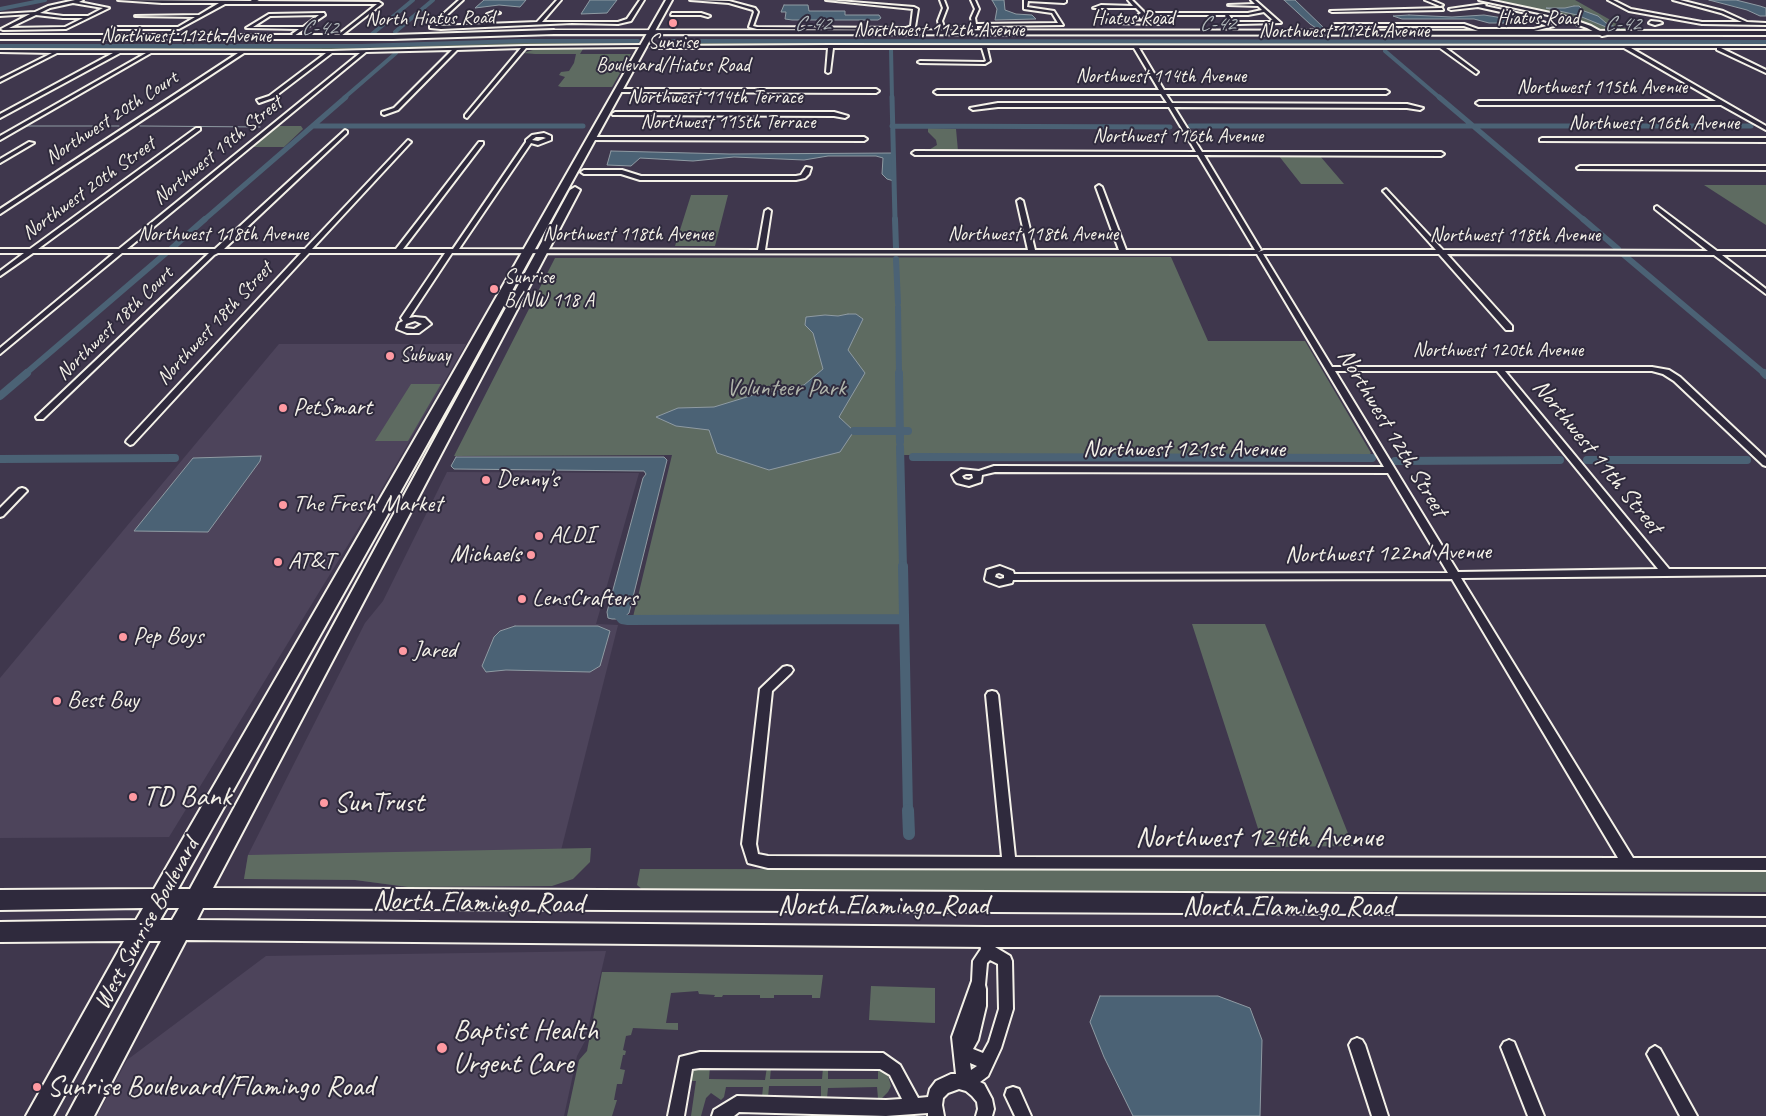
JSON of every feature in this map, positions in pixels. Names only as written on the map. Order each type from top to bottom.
[{"type":"highway","name":"West Sunrise Boulevard","points":[[80,1116],[543,251],[585,171],[618,91],[668,0]]},
{"type":"highway","name":"West Sunrise Boulevard","points":[[39,1116],[528,251],[597,139],[615,114],[676,6]]},
{"type":"highway","name":"North Flamingo Road","points":[[0,900],[196,898],[617,902],[1766,906]]},
{"type":"highway","name":"North Flamingo Road","points":[[0,932],[179,930],[987,944],[1766,937]]},
{"type":"main road","name":"Hiatus Road","points":[[650,33],[1766,34]]},
{"type":"main road","name":"North Hiatus Road","points":[[0,38],[381,39],[650,33]]},
{"type":"street","points":[[1,30],[49,7],[81,0]]},
{"type":"street","points":[[120,0],[380,4],[340,35]]},
{"type":"street","points":[[462,0],[432,26],[624,22],[629,20],[642,0]]},
{"type":"street","points":[[538,24],[559,0]]},
{"type":"street","points":[[692,0],[729,2],[754,9],[756,12],[751,27],[757,28],[913,27],[916,9],[914,8],[828,0]]},
{"type":"street","points":[[942,0],[945,8],[940,21],[942,28],[1061,24],[1053,12],[1049,10],[1025,8],[1026,0],[1064,2],[1064,0]]},
{"type":"street","points":[[973,0],[977,9],[973,18],[973,27]]},
{"type":"street","points":[[1130,0],[1144,14]]},
{"type":"street","points":[[1226,14],[1235,23],[1279,23],[1253,0]]},
{"type":"street","points":[[1427,0],[1440,7]]},
{"type":"street","points":[[1482,0],[1555,16],[1601,34]]},
{"type":"street","points":[[1610,0],[1630,10],[1702,23],[1766,24]]},
{"type":"street","points":[[1675,0],[1722,12],[1749,24]]},
{"type":"street","points":[[1,30],[66,28],[107,8],[72,2]]},
{"type":"street","points":[[129,20],[162,2]]},
{"type":"street","points":[[122,24],[115,28],[179,28],[226,2]]},
{"type":"street","points":[[294,35],[340,2]]},
{"type":"street","points":[[1350,25],[1335,9],[1367,11],[1440,7],[1451,9],[1495,2]]},
{"type":"street","points":[[1105,7],[1150,5]]},
{"type":"street","points":[[1230,5],[1258,5]]},
{"type":"street","points":[[1336,25],[1464,25],[1478,30],[1534,30],[1552,26],[1541,21],[1479,6]]},
{"type":"street","points":[[1145,24],[1140,15],[1248,14],[1265,12]]},
{"type":"street","points":[[0,15],[36,13],[63,17],[91,17]]},
{"type":"street","points":[[304,28],[248,28],[269,15],[323,14]]},
{"type":"street","points":[[486,26],[495,14]]},
{"type":"street","points":[[672,14],[702,14],[708,16]]},
{"type":"street","points":[[137,16],[201,16]]},
{"type":"street","points":[[1657,22],[1665,17]]},
{"type":"street","points":[[1113,22],[1145,24],[1167,22]]},
{"type":"street","name":"Northwest 112th Avenue","points":[[0,51],[331,52],[642,46]]},
{"type":"street","name":"Northwest 112th Avenue","points":[[653,46],[1766,47]]},
{"type":"street","points":[[828,72],[831,46]]},
{"type":"street","points":[[920,62],[985,63],[988,61],[984,46]]},
{"type":"street","name":"Northwest 12th Street","points":[[1135,46],[1628,864]]},
{"type":"street","points":[[466,116],[525,47]]},
{"type":"street","points":[[1441,47],[1476,73]]},
{"type":"street","points":[[1624,47],[1766,128]]},
{"type":"street","points":[[1716,47],[1766,72]]},
{"type":"street","points":[[384,114],[396,109],[456,49]]},
{"type":"street","points":[[0,81],[58,51]]},
{"type":"street","points":[[0,116],[119,51]]},
{"type":"street","name":"Northwest 19th Street","points":[[0,352],[365,51]]},
{"type":"street","points":[[0,138],[150,52]]},
{"type":"street","name":"Northwest 20th Court","points":[[0,212],[243,52]]},
{"type":"street","points":[[259,100],[271,97],[331,52]]},
{"type":"street","points":[[618,91],[876,91]]},
{"type":"street","name":"Northwest 114th Avenue","points":[[937,92],[1386,92]]},
{"type":"street","name":"Northwest 115th Avenue","points":[[1479,103],[1724,103]]},
{"type":"street","points":[[973,108],[998,105],[1407,106],[1420,108]]},
{"type":"street","name":"Northwest 114th Terrace","points":[[615,114],[825,114],[844,116]]},
{"type":"street","name":"Northwest 20th Street","points":[[0,274],[198,130]]},
{"type":"street","name":"Northwest 18th Court","points":[[40,417],[345,132]]},
{"type":"street","name":"Northwest 115th Terrace","points":[[597,139],[864,139]]},
{"type":"street","name":"Northwest 116th Avenue","points":[[1542,140],[1766,140]]},
{"type":"street","name":"Northwest 18th Street","points":[[130,442],[408,142]]},
{"type":"street","points":[[407,321],[405,318],[530,142]]},
{"type":"street","points":[[0,161],[31,143]]},
{"type":"street","points":[[398,251],[481,143]]},
{"type":"street","name":"Northwest 116th Avenue","points":[[915,153],[1441,154]]},
{"type":"street","points":[[585,171],[627,173],[636,178],[796,178],[803,177],[807,173],[808,168]]},
{"type":"street","points":[[1580,168],[1766,168]]},
{"type":"street","points":[[1099,187],[1123,252]]},
{"type":"street","points":[[1386,192],[1509,328]]},
{"type":"street","points":[[1020,201],[1032,252]]},
{"type":"street","points":[[1656,208],[1766,292]]},
{"type":"street","points":[[761,251],[768,211]]},
{"type":"street","name":"Northwest 118th Avenue","points":[[0,251],[1766,253]]},
{"type":"street","name":"Northwest 11th Street","points":[[1498,368],[1666,572]]},
{"type":"street","name":"Northwest 120th Avenue","points":[[1330,369],[1652,369],[1666,372],[1677,379],[1766,463]]},
{"type":"street","name":"Northwest 121st Avenue","points":[[977,474],[994,469],[1391,470]]},
{"type":"street","points":[[0,514],[22,491]]},
{"type":"street","name":"Northwest 122nd Avenue","points":[[1010,578],[1455,576],[1464,574],[1766,572]]},
{"type":"street","name":"Northwest 124th Avenue","points":[[787,670],[766,689],[749,844],[753,859],[768,862],[1766,864]]},
{"type":"street","points":[[992,694],[1009,862]]},
{"type":"street","points":[[987,944],[1005,961],[1006,1009],[988,1062],[983,1071],[966,1083],[962,1064],[962,1052],[970,1040],[979,1006],[980,961],[987,944]]},
{"type":"street","points":[[1357,1045],[1380,1116]]},
{"type":"street","points":[[1509,1047],[1536,1116]]},
{"type":"street","points":[[962,1052],[988,1062]]},
{"type":"street","points":[[1655,1054],[1689,1116]]},
{"type":"street","points":[[676,1116],[685,1062],[700,1060],[883,1061],[894,1070],[914,1106]]},
{"type":"street","points":[[720,1116],[737,1104],[886,1108],[914,1106],[935,1111],[936,1095],[942,1087],[950,1082],[959,1081],[978,1090],[984,1099],[986,1109],[984,1116]]},
{"type":"street","points":[[1013,1095],[1023,1116]]},
{"type":"shaded area","points":[[279,344],[466,344],[370,509],[169,837],[0,838],[0,678]]},
{"type":"shaded area","points":[[447,472],[639,473],[596,624],[618,625],[552,886],[408,887],[355,880],[244,879],[248,855],[365,623],[383,601]]},
{"type":"shaded area","points":[[606,951],[585,1041],[577,1056],[564,1116],[97,1116],[127,1060],[266,956]]},
{"type":"green space","points":[[1491,0],[1575,0],[1630,31],[1603,31],[1556,14]]},
{"type":"green space","points":[[661,42],[1766,43],[1766,46],[665,46],[660,44]]},
{"type":"green space","points":[[512,43],[640,43],[633,46],[505,46],[325,51],[0,51],[0,48],[338,47]]},
{"type":"green space","points":[[536,49],[583,49],[580,54],[631,54],[612,87],[561,87],[558,86],[565,77],[559,75],[561,72],[569,71],[574,63],[576,54],[523,53]]},
{"type":"green space","points":[[276,126],[301,126],[303,129],[284,147],[251,147]]},
{"type":"green space","points":[[928,128],[956,129],[958,151],[927,151],[937,145],[936,140],[928,132]]},
{"type":"green space","points":[[1279,156],[1320,156],[1344,184],[1301,184]]},
{"type":"green space","points":[[1704,185],[1766,185],[1766,225]]},
{"type":"green space","points":[[691,195],[728,195],[715,246],[675,246]]},
{"type":"green space","name":"Volunteer Park","points":[[1171,257],[1208,341],[1305,341],[1371,453],[1369,455],[898,455],[903,616],[633,617],[672,455],[454,456],[555,258]]},
{"type":"green space","points":[[411,384],[441,384],[408,441],[375,441]]},
{"type":"green space","points":[[1192,624],[1265,624],[1353,846],[1264,847]]},
{"type":"green space","points":[[591,848],[590,862],[573,879],[552,886],[408,887],[355,880],[244,879],[248,855]]},
{"type":"green space","points":[[640,869],[1766,870],[1766,892],[643,890],[637,885]]},
{"type":"green space","points":[[602,972],[823,975],[820,998],[812,998],[812,995],[774,995],[774,998],[760,998],[760,995],[723,995],[722,997],[714,997],[715,995],[699,994],[698,991],[671,993],[666,1023],[678,1023],[678,1030],[633,1028],[631,1035],[626,1036],[623,1050],[626,1051],[625,1055],[623,1055],[620,1069],[625,1070],[622,1084],[617,1084],[614,1100],[617,1100],[612,1116],[567,1116],[579,1060],[587,1051]]},
{"type":"green space","points":[[871,986],[935,988],[935,1023],[869,1020]]},
{"type":"green space","points":[[710,1066],[709,1079],[765,1080],[767,1067],[771,1068],[770,1079],[822,1079],[823,1068],[828,1070],[828,1079],[878,1079],[878,1069],[880,1069],[887,1072],[891,1086],[882,1098],[878,1098],[877,1087],[828,1088],[827,1098],[824,1100],[821,1098],[821,1086],[769,1086],[768,1098],[762,1097],[763,1087],[726,1087],[724,1097],[721,1100],[711,1093],[706,1098],[701,1116],[691,1116],[696,1081],[688,1081],[688,1078],[692,1069]]},
{"type":"water","points":[[484,0],[526,0],[520,7],[499,5],[475,8]]},
{"type":"water","points":[[590,0],[617,0],[607,13],[581,14]]},
{"type":"water","points":[[992,0],[1004,0],[1005,10],[1016,14],[1032,15],[1036,19],[995,20],[997,9]]},
{"type":"water","points":[[1284,0],[1295,0],[1325,29],[1316,28],[1310,24]]},
{"type":"water","points":[[1709,0],[1736,0],[1760,6],[1766,8],[1766,16],[1760,16],[1747,10]]},
{"type":"water","points":[[784,5],[808,5],[809,11],[845,11],[845,15],[879,15],[881,18],[878,20],[792,20],[785,19],[786,12],[781,12]]},
{"type":"water","points":[[1579,6],[1584,11],[1598,16],[1606,23],[1620,29],[1611,29],[1577,15],[1546,8]]},
{"type":"water","points":[[1484,15],[1503,18],[1511,23],[1489,23],[1474,19],[1402,19],[1393,16],[1452,17]]},
{"type":"water","points":[[611,151],[730,154],[893,153],[894,181],[887,179],[882,174],[883,158],[876,156],[828,156],[804,160],[734,157],[693,161],[640,158],[631,166],[607,165]]},
{"type":"water","points":[[856,314],[863,319],[848,350],[865,373],[839,417],[854,431],[840,452],[769,470],[717,453],[709,430],[676,426],[656,417],[678,408],[714,407],[750,396],[804,385],[823,369],[813,333],[805,325],[806,317]]},
{"type":"water","points":[[261,456],[260,461],[208,532],[134,531],[193,458]]},
{"type":"water","points":[[456,457],[664,457],[667,460],[629,613],[622,619],[612,619],[608,618],[607,612],[643,478],[646,474],[644,471],[454,469],[451,466]]},
{"type":"water","points":[[515,626],[598,626],[610,631],[600,666],[590,672],[506,670],[486,672],[482,666],[494,637],[500,631]]},
{"type":"water","points":[[1100,996],[1218,996],[1250,1008],[1262,1040],[1260,1116],[1133,1116],[1104,1057],[1090,1022]]},
{"type":"waterway","points":[[0,9],[45,0]]},
{"type":"waterway","points":[[372,34],[413,0]]},
{"type":"waterway","points":[[395,32],[433,0]]},
{"type":"waterway","name":"C-42","points":[[0,46],[361,46],[519,41],[638,41]]},
{"type":"waterway","name":"C-42","points":[[668,41],[1766,42]]},
{"type":"waterway","points":[[891,49],[892,98]]},
{"type":"waterway","points":[[1385,51],[1440,98]]},
{"type":"waterway","points":[[344,98],[396,53]]},
{"type":"waterway","points":[[204,220],[346,97]]},
{"type":"waterway","points":[[892,97],[893,126]]},
{"type":"waterway","points":[[1439,97],[1473,126]]},
{"type":"waterway","points":[[27,126],[119,126]]},
{"type":"waterway","points":[[140,126],[260,127]]},
{"type":"waterway","points":[[313,126],[583,126]]},
{"type":"waterway","points":[[893,126],[1170,127]]},
{"type":"waterway","points":[[893,126],[895,220]]},
{"type":"waterway","points":[[1190,126],[1473,126]]},
{"type":"waterway","points":[[1473,126],[1751,126]]},
{"type":"waterway","points":[[1473,126],[1584,220]]},
{"type":"waterway","points":[[171,249],[205,219]]},
{"type":"waterway","points":[[895,219],[896,248]]},
{"type":"waterway","points":[[1583,219],[1618,249]]},
{"type":"waterway","points":[[25,374],[166,253]]},
{"type":"waterway","points":[[1624,255],[1765,374]]},
{"type":"waterway","points":[[896,259],[898,303]]},
{"type":"waterway","points":[[898,307],[899,374]]},
{"type":"waterway","points":[[0,396],[27,373]]},
{"type":"waterway","points":[[899,373],[900,431]]},
{"type":"waterway","points":[[854,431],[900,431]]},
{"type":"waterway","points":[[900,431],[908,431]]},
{"type":"waterway","points":[[900,431],[900,442]]},
{"type":"waterway","points":[[900,447],[903,568]]},
{"type":"waterway","points":[[913,457],[1372,458]]},
{"type":"waterway","points":[[0,459],[175,458]]},
{"type":"waterway","points":[[1395,461],[1560,460]]},
{"type":"waterway","points":[[1587,460],[1747,460]]},
{"type":"waterway","points":[[903,566],[908,811]]},
{"type":"waterway","points":[[619,609],[618,614],[622,619],[628,620],[904,619]]},
{"type":"waterway","points":[[908,810],[909,834]]},
{"type":"place","name":"Sunrise Boulevard/Hiatus Road","points":[[673,23]]},
{"type":"place","name":"Sunrise B/NW 118 A","points":[[494,289]]},
{"type":"place","name":"Subway","points":[[390,356]]},
{"type":"place","name":"PetSmart","points":[[283,408]]},
{"type":"place","name":"Denny's","points":[[486,480]]},
{"type":"place","name":"The Fresh Market","points":[[283,505]]},
{"type":"place","name":"ALDI","points":[[539,536]]},
{"type":"place","name":"Michaels","points":[[531,555]]},
{"type":"place","name":"AT&T","points":[[278,562]]},
{"type":"place","name":"LensCrafters","points":[[522,599]]},
{"type":"place","name":"Pep Boys","points":[[123,637]]},
{"type":"place","name":"Jared","points":[[403,651]]},
{"type":"place","name":"Best Buy","points":[[57,701]]},
{"type":"place","name":"TD Bank","points":[[133,797]]},
{"type":"place","name":"SunTrust","points":[[324,803]]},
{"type":"place","name":"Baptist Health Urgent Care","points":[[442,1048]]},
{"type":"place","name":"Sunrise Boulevard/Flamingo Road","points":[[37,1087]]}]
